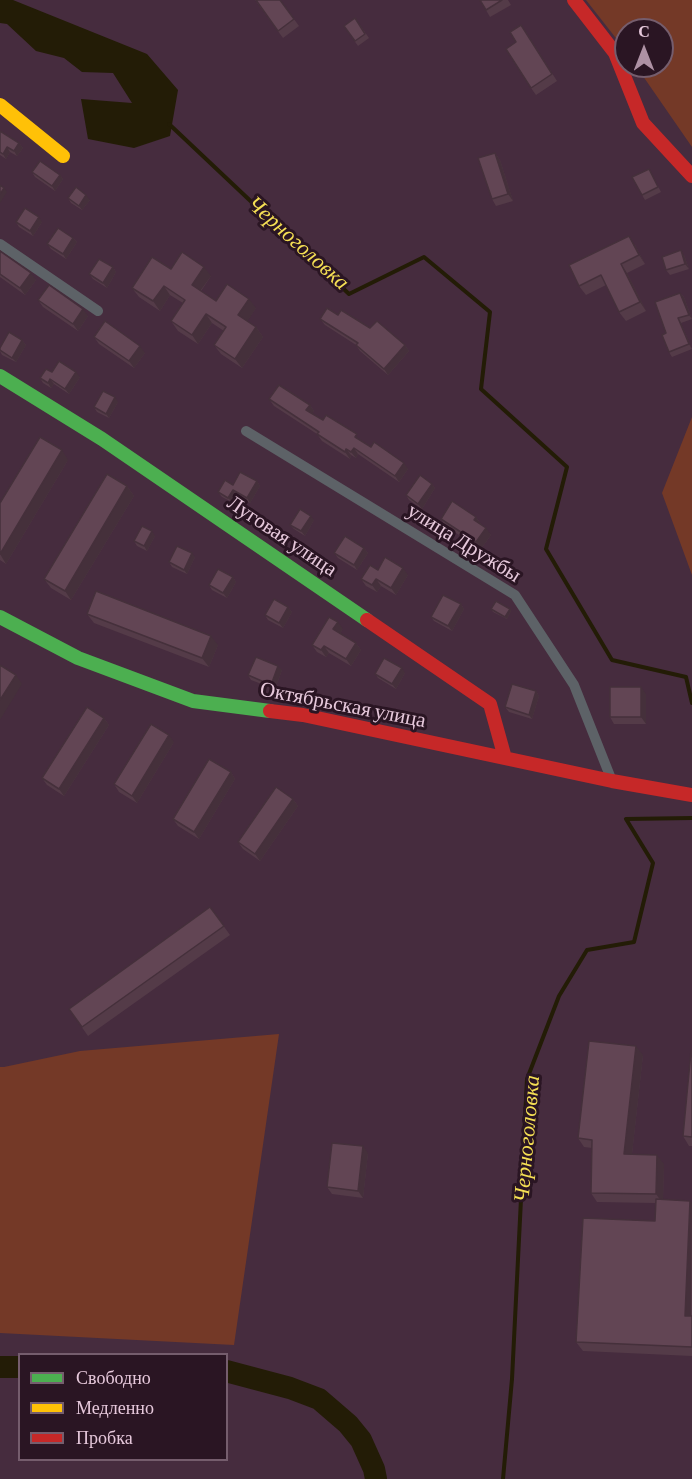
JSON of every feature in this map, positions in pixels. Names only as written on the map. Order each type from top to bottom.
[{"type":"street","points":[[574,0],[615,53],[643,123],[692,176]]},
{"type":"street","points":[[2,110],[63,156]]},
{"type":"street","points":[[0,244],[98,311]]},
{"type":"street","name":"Луговая улица","points":[[0,376],[102,439],[490,704],[505,758]]},
{"type":"street","name":"улица Дружбы","points":[[246,431],[514,595],[574,685],[612,781]]},
{"type":"street","name":"Октябрьская улица","points":[[0,617],[78,658],[193,701],[303,715],[612,781],[686,794]]},
{"type":"shaded area","points":[[0,0],[13,0],[147,54],[178,90],[170,136],[134,148],[88,139],[81,99],[132,103],[113,73],[82,72],[64,58],[36,51],[7,24],[0,23]]},
{"type":"shaded area","points":[[586,0],[692,0],[692,147],[644,78],[674,78],[674,18],[614,18],[614,36]]},
{"type":"shaded area","points":[[692,417],[692,575],[662,493]]},
{"type":"shaded area","points":[[279,1034],[234,1345],[0,1333],[0,1067],[80,1051]]},
{"type":"building","points":[[256,0],[280,0],[294,19],[278,31]]},
{"type":"building","points":[[480,0],[502,0],[486,10]]},
{"type":"building","points":[[355,18],[365,34],[355,41],[344,26]]},
{"type":"building","points":[[521,25],[552,74],[531,88],[506,49],[516,42],[510,32]]},
{"type":"building","points":[[0,131],[19,143],[14,151],[7,147],[3,154],[0,152]]},
{"type":"building","points":[[495,153],[508,194],[492,199],[478,158]]},
{"type":"building","points":[[40,161],[60,175],[52,186],[32,172]]},
{"type":"building","points":[[649,169],[658,187],[642,195],[632,177]]},
{"type":"building","points":[[76,187],[86,195],[79,206],[68,198]]},
{"type":"building","points":[[25,208],[39,217],[30,231],[16,222]]},
{"type":"building","points":[[58,228],[73,238],[63,254],[47,244]]},
{"type":"building","points":[[629,236],[639,255],[621,264],[640,302],[619,312],[601,275],[579,286],[569,265]]},
{"type":"building","points":[[681,250],[685,264],[666,270],[662,257]]},
{"type":"building","points":[[0,251],[31,273],[20,288],[0,274]]},
{"type":"building","points":[[182,252],[204,267],[192,285],[216,301],[227,284],[249,299],[238,315],[256,327],[235,359],[214,345],[226,327],[206,314],[192,335],[171,321],[185,300],[164,286],[153,301],[132,288],[152,257],[171,269]]},
{"type":"building","points":[[99,259],[113,267],[103,283],[89,274]]},
{"type":"building","points":[[49,285],[83,309],[73,324],[38,300]]},
{"type":"building","points":[[680,293],[689,315],[678,318],[689,344],[669,352],[662,335],[666,333],[655,302]]},
{"type":"building","points":[[327,308],[338,315],[341,310],[370,328],[377,321],[405,345],[384,369],[356,345],[358,343],[320,319]]},
{"type":"building","points":[[105,321],[140,346],[129,361],[94,337]]},
{"type":"building","points":[[9,332],[22,340],[12,358],[0,350]]},
{"type":"building","points":[[59,361],[76,372],[65,389],[50,379],[48,383],[40,378],[46,369],[52,372]]},
{"type":"building","points":[[279,385],[310,405],[306,410],[323,420],[326,415],[357,434],[355,437],[371,447],[374,442],[404,463],[395,476],[354,448],[351,452],[346,449],[345,452],[269,399]]},
{"type":"building","points":[[103,391],[115,397],[106,414],[94,407]]},
{"type":"building","points":[[40,437],[62,450],[0,554],[0,503]]},
{"type":"building","points":[[240,472],[257,481],[247,498],[233,490],[228,498],[218,492],[225,480],[233,485]]},
{"type":"building","points":[[107,474],[127,486],[65,591],[44,579]]},
{"type":"building","points":[[420,475],[432,484],[418,504],[406,495]]},
{"type":"building","points":[[452,501],[476,517],[474,520],[486,528],[476,542],[441,519]]},
{"type":"building","points":[[300,509],[311,516],[301,531],[290,525]]},
{"type":"building","points":[[142,526],[152,531],[144,546],[134,541]]},
{"type":"building","points":[[345,536],[364,548],[354,565],[334,553]]},
{"type":"building","points":[[177,546],[192,553],[184,570],[169,562]]},
{"type":"building","points":[[385,557],[403,568],[391,588],[376,579],[372,585],[361,579],[370,565],[378,570]]},
{"type":"building","points":[[218,569],[233,577],[223,593],[209,585]]},
{"type":"building","points":[[96,591],[211,636],[202,658],[87,614]]},
{"type":"building","points":[[443,595],[461,604],[448,626],[431,617]]},
{"type":"building","points":[[274,599],[288,607],[279,623],[265,615]]},
{"type":"building","points":[[496,601],[510,609],[505,617],[491,609]]},
{"type":"building","points":[[329,617],[338,622],[333,629],[356,643],[346,659],[324,646],[321,650],[312,645]]},
{"type":"building","points":[[256,657],[278,666],[271,685],[248,675]]},
{"type":"building","points":[[384,658],[402,668],[392,684],[375,674]]},
{"type":"building","points":[[0,665],[16,675],[0,700]]},
{"type":"building","points":[[512,684],[536,691],[529,715],[505,707]]},
{"type":"building","points":[[610,687],[641,687],[641,717],[610,717]]},
{"type":"building","points":[[87,707],[104,718],[59,789],[42,778]]},
{"type":"building","points":[[151,724],[169,735],[132,796],[114,784]]},
{"type":"building","points":[[209,759],[231,772],[194,832],[173,819]]},
{"type":"building","points":[[276,787],[293,799],[255,854],[238,842]]},
{"type":"building","points":[[210,907],[224,926],[82,1027],[69,1009]]},
{"type":"building","points":[[589,1041],[636,1046],[624,1154],[657,1155],[656,1194],[591,1193],[592,1140],[578,1138]]},
{"type":"building","points":[[692,1051],[692,1137],[683,1136]]},
{"type":"building","points":[[332,1143],[363,1146],[358,1191],[327,1187]]},
{"type":"building","points":[[656,1199],[690,1201],[685,1316],[692,1316],[692,1347],[576,1342],[583,1218],[655,1221]]},
{"type":"waterway","name":"Черноголовка","points":[[169,124],[349,294],[424,257],[490,312],[481,389],[567,467],[546,549],[612,660],[686,677],[692,703]]},
{"type":"waterway","name":"Черноголовка","points":[[503,1479],[512,1379],[527,1079],[559,996],[587,950],[634,942],[653,863],[626,819],[692,818]]},
{"type":"waterway","points":[[0,1367],[18,1367]]},
{"type":"waterway","points":[[228,1372],[290,1388],[319,1399],[348,1424],[361,1440],[376,1479]]},
{"type":"traffic: fast","points":[[0,376],[102,439],[367,620]]},
{"type":"traffic: fast","points":[[0,617],[78,658],[193,701],[270,711]]},
{"type":"traffic: slow","points":[[0,105],[63,156]]},
{"type":"traffic: jam","points":[[574,0],[615,53],[643,123],[692,176]]},
{"type":"traffic: jam","points":[[367,620],[490,704],[505,758]]},
{"type":"traffic: jam","points":[[270,711],[303,715],[612,781],[692,795]]}]
